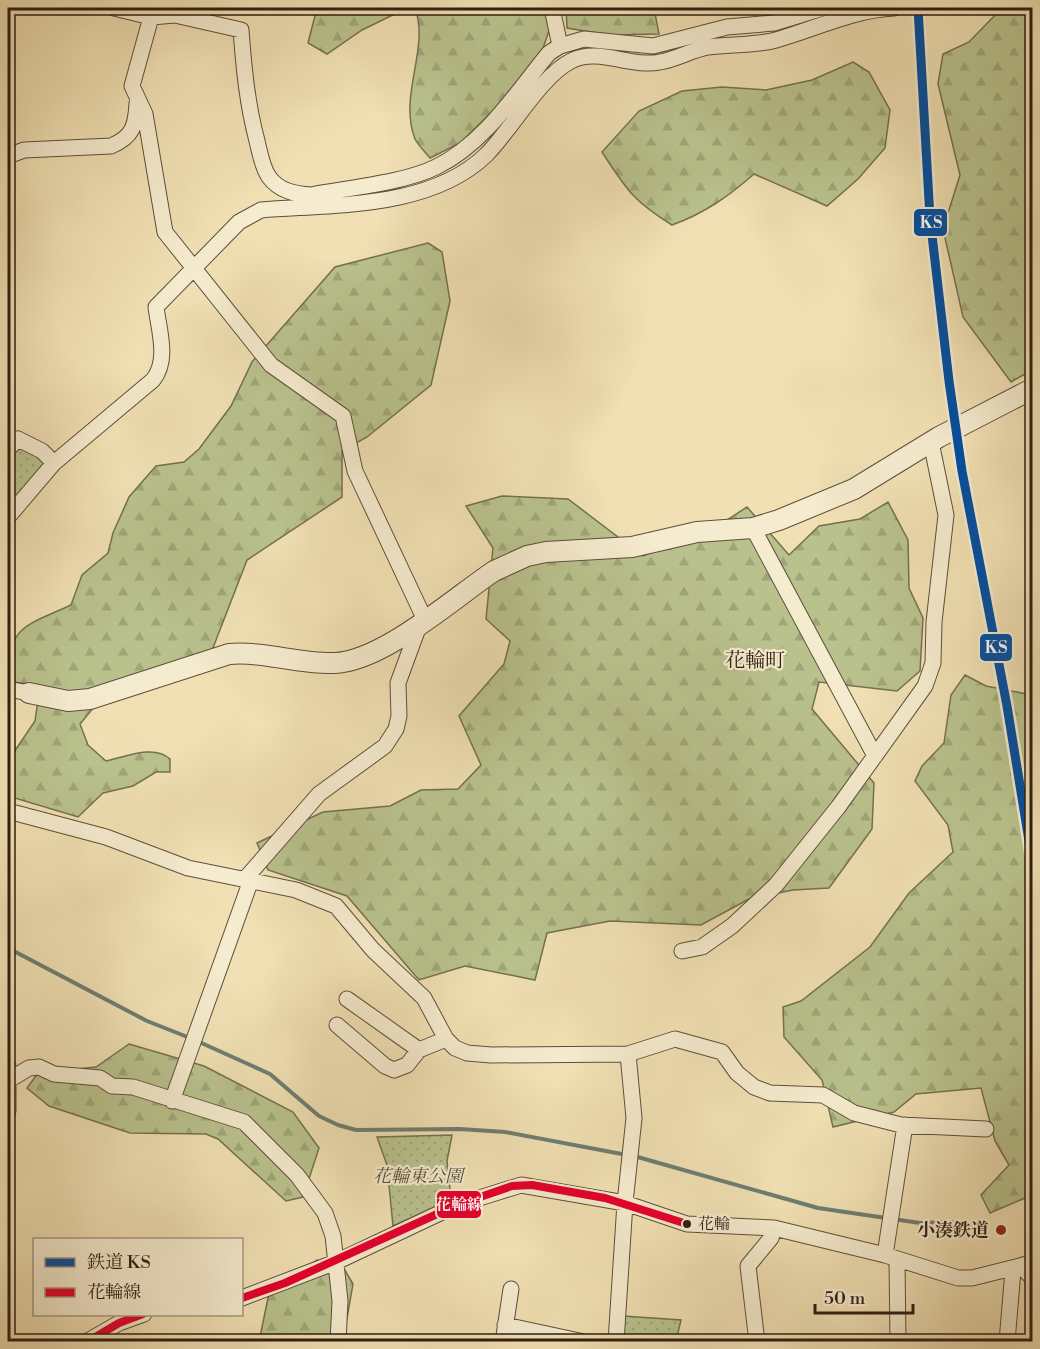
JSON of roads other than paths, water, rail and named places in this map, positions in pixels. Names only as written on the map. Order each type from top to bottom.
[{"type":"street","points":[[114,8],[152,17],[177,11],[241,30],[246,96],[262,163],[269,177],[280,188],[311,201],[417,193],[454,178],[486,154],[555,73],[574,59],[587,56],[632,62],[660,62],[706,48],[773,41],[871,10],[894,8]]},
{"type":"street","points":[[552,8],[560,46]]},
{"type":"street","points":[[8,517],[54,463],[160,370],[162,362],[156,307],[239,222],[249,215],[261,210],[311,201],[436,168],[477,138],[549,53],[560,46],[584,39],[653,46],[728,27],[774,23],[823,8]]},
{"type":"street","points":[[152,17],[132,86],[145,114],[165,232],[196,268],[271,365],[343,416],[355,471],[422,622],[398,683],[399,716],[396,729],[385,746],[319,794],[248,880],[172,1101]]},
{"type":"street","points":[[8,156],[24,150],[111,146],[120,142],[130,135],[136,124],[138,97]]},
{"type":"street","points":[[8,689],[68,701],[90,699],[228,654],[244,653],[304,661],[345,662],[373,651],[422,622],[494,571],[527,556],[546,552],[632,547],[697,532],[753,528],[835,498],[935,440],[1032,389]]},
{"type":"street","points":[[8,449],[18,439],[42,451],[54,463]]},
{"type":"street","points":[[682,951],[702,947],[732,926],[776,885],[875,756],[925,686],[933,663],[934,622],[946,515],[935,440]]},
{"type":"street","points":[[753,528],[875,756]]},
{"type":"street","points":[[8,811],[106,837],[188,868],[306,892],[336,906],[373,950],[424,998],[446,1039],[455,1048],[467,1053],[492,1055],[628,1054],[675,1039],[722,1052],[737,1073],[754,1087],[770,1093],[823,1095],[868,1118],[905,1125],[987,1129]]},
{"type":"street","points":[[347,999],[419,1050]]},
{"type":"street","points":[[337,1025],[385,1066],[394,1070],[407,1065],[419,1050],[446,1039]]},
{"type":"street","points":[[616,1341],[625,1203],[634,1118],[628,1054]]},
{"type":"street","points":[[8,1111],[8,1073],[39,1067],[54,1074],[100,1078],[112,1086],[133,1087],[244,1122],[297,1175],[325,1213],[333,1236],[340,1301],[338,1341]]},
{"type":"street","points":[[898,1341],[891,1258],[905,1125]]},
{"type":"street","points":[[243,1298],[336,1262],[457,1205],[512,1186],[532,1185],[625,1203],[687,1224],[774,1228],[958,1278],[972,1278],[1026,1269],[1007,1341]]},
{"type":"street","points":[[757,1341],[748,1266],[771,1238],[774,1228]]},
{"type":"street","points":[[503,1341],[511,1289]]},
{"type":"street","points":[[86,1341],[119,1323],[138,1316]]},
{"type":"street","points":[[505,1325],[563,1339],[584,1341]]},
{"type":"waterway","points":[[8,948],[147,1021],[190,1038]]},
{"type":"waterway","points":[[197,1041],[270,1074],[319,1116],[356,1130],[460,1129],[505,1132],[627,1155]]},
{"type":"waterway","points":[[634,1156],[818,1208],[886,1218]]},
{"type":"waterway","points":[[893,1219],[920,1223],[952,1222]]},
{"type":"rail line","name":"KS","points":[[918,8],[930,218],[949,381],[962,471],[1007,706],[1032,859]]},
{"type":"place","name":"花輪","points":[[687,1224]]},
{"type":"place","name":"小湊鉄道","points":[[1001,1230]]},
{"type":"district","name":"花輪町","points":[[755,661]]},
{"type":"park label","name":"花輪東公園","points":[[418,1176]]}]
